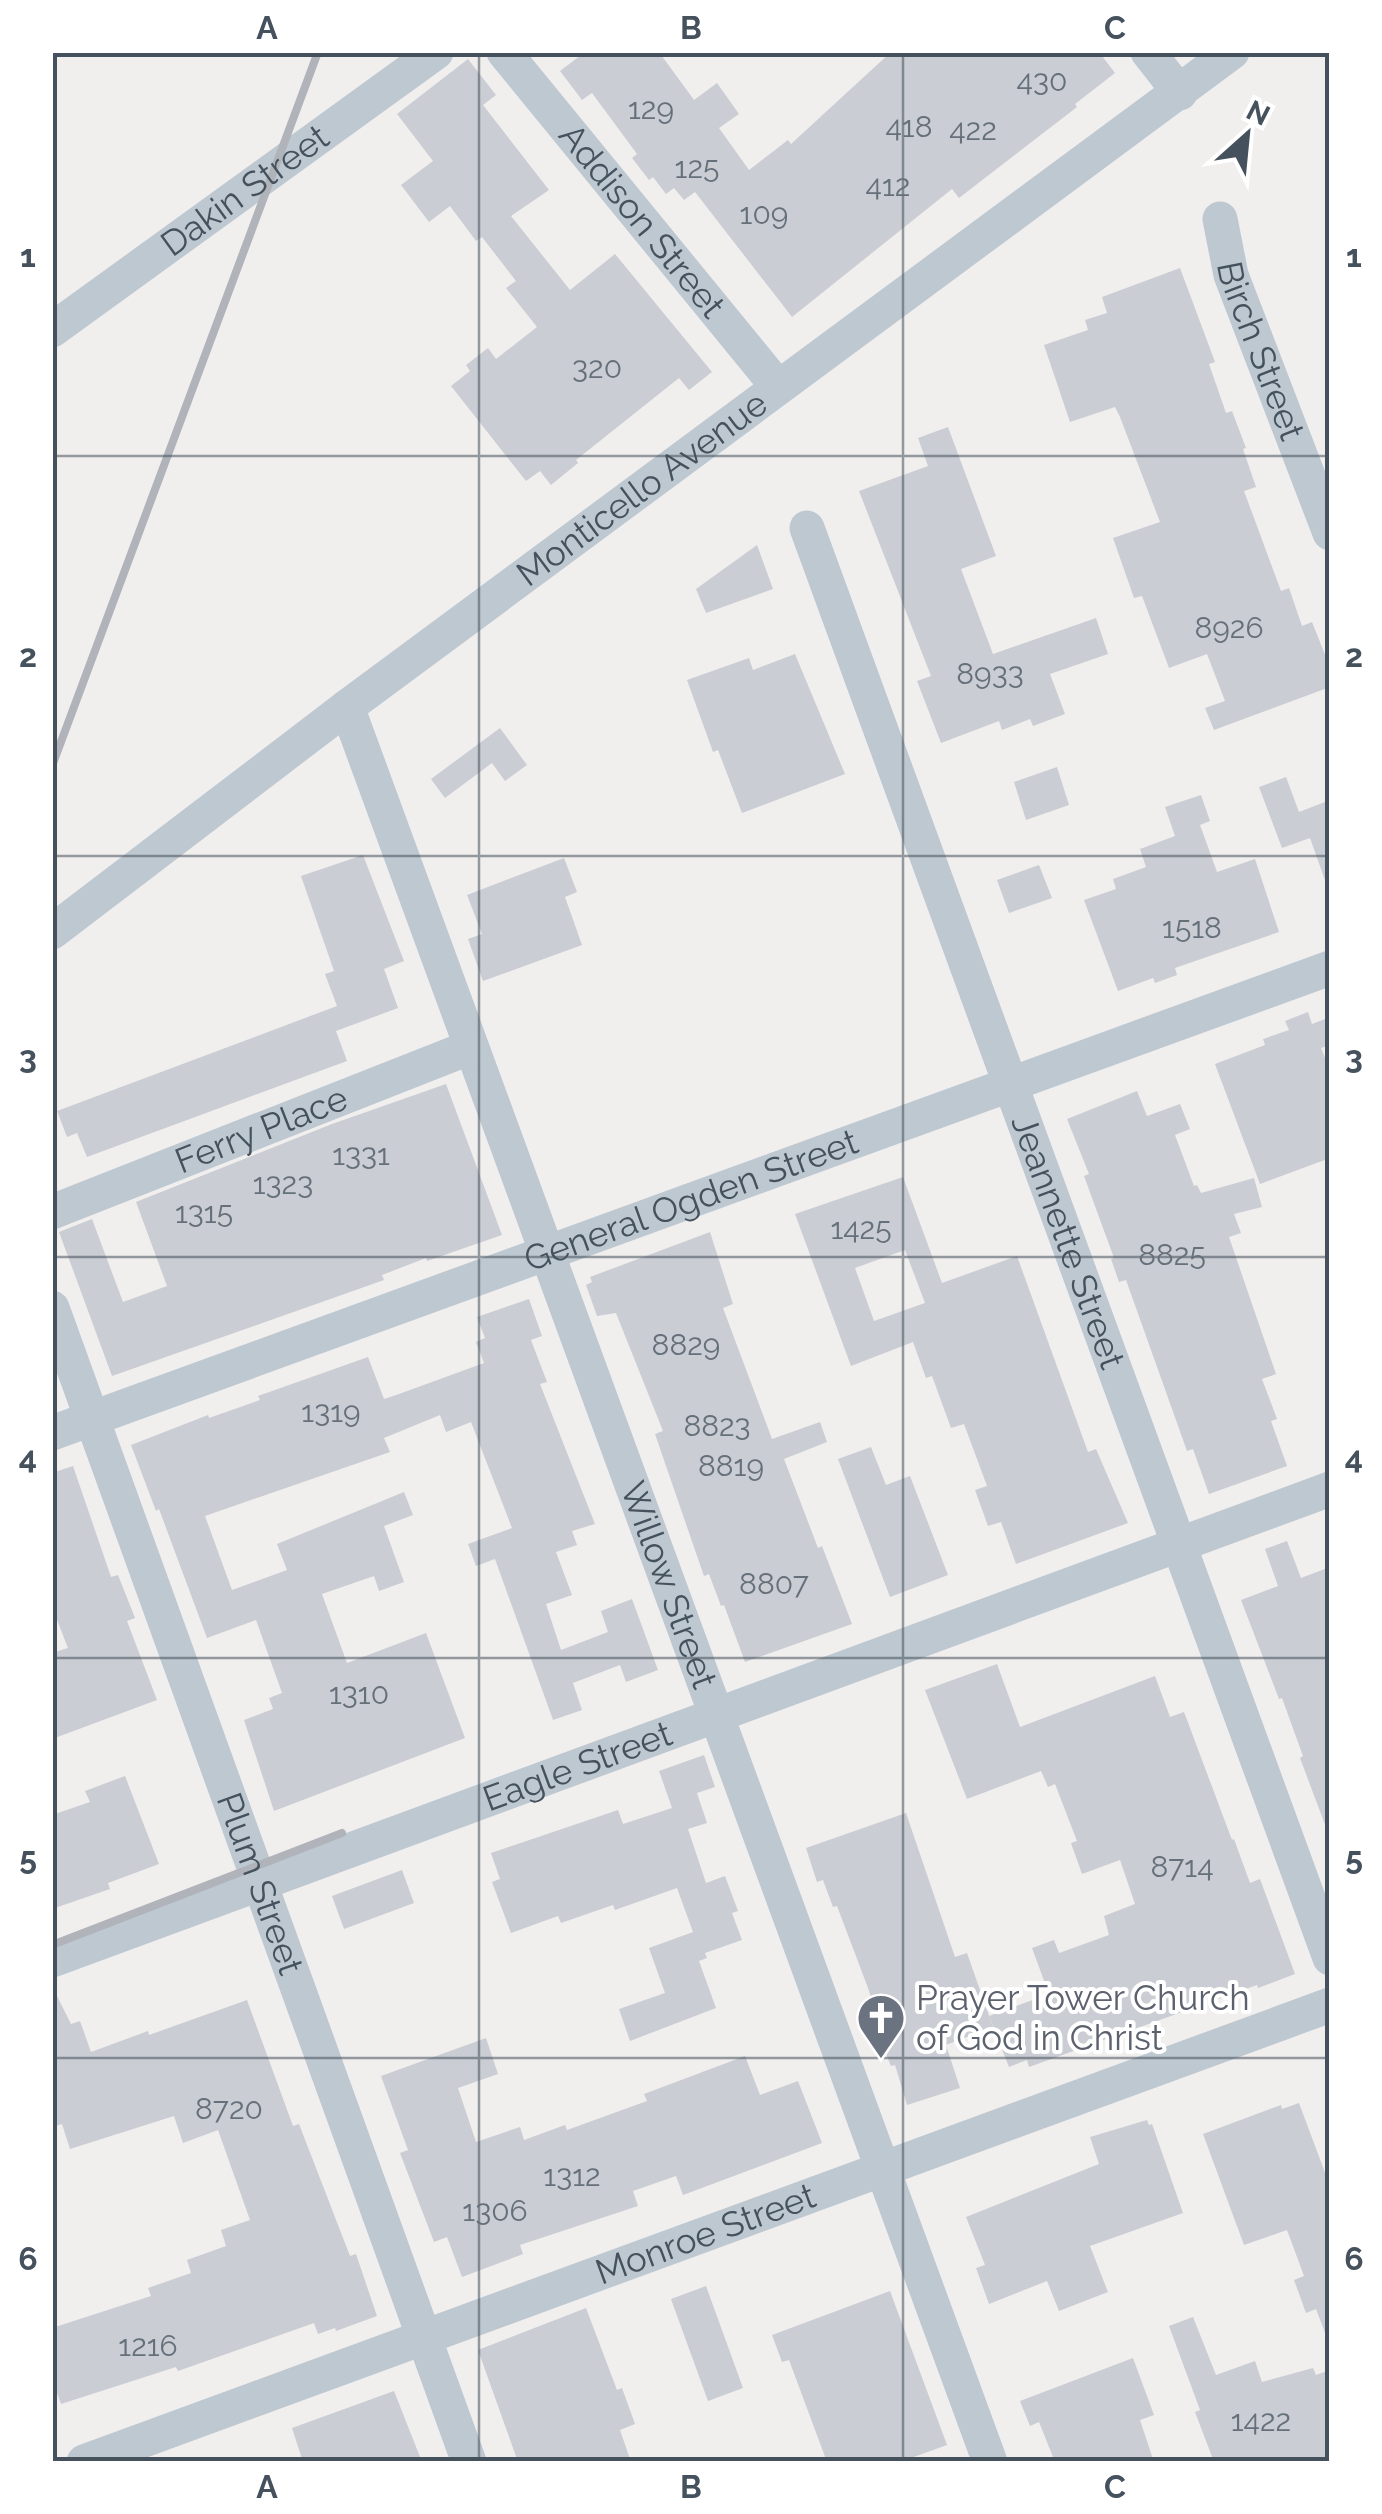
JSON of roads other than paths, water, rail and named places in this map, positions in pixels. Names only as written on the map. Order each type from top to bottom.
[{"type":"street","name":"Dakin Street","points":[[52,330],[436,52]]},
{"type":"street","name":"Addison Street","points":[[504,52],[778,387]]},
{"type":"street","points":[[1148,52],[1180,93]]},
{"type":"street","name":"Monticello Avenue","points":[[52,932],[347,708],[1232,52]]},
{"type":"street","name":"Birch Street","points":[[1220,219],[1231,274],[1320,476],[1330,533]]},
{"type":"street","name":"Jeannette Street","points":[[807,528],[1330,1958]]},
{"type":"street","name":"Willow Street","points":[[347,708],[990,2462]]},
{"type":"street","name":"General Ogden Street","points":[[52,1433],[1330,968]]},
{"type":"street","name":"Ferry Place","points":[[52,1212],[471,1048]]},
{"type":"street","name":"Plum Street","points":[[52,1308],[469,2462]]},
{"type":"street","name":"Eagle Street","points":[[52,1960],[1330,1489]]},
{"type":"street","name":"Monroe Street","points":[[84,2462],[1330,2005]]},
{"type":"railway","points":[[52,766],[318,52]]},
{"type":"railway","points":[[52,1945],[342,1833]]},
{"type":"place","name":"Prayer Tower Church of God in Christ","points":[[881,2060]]}]
